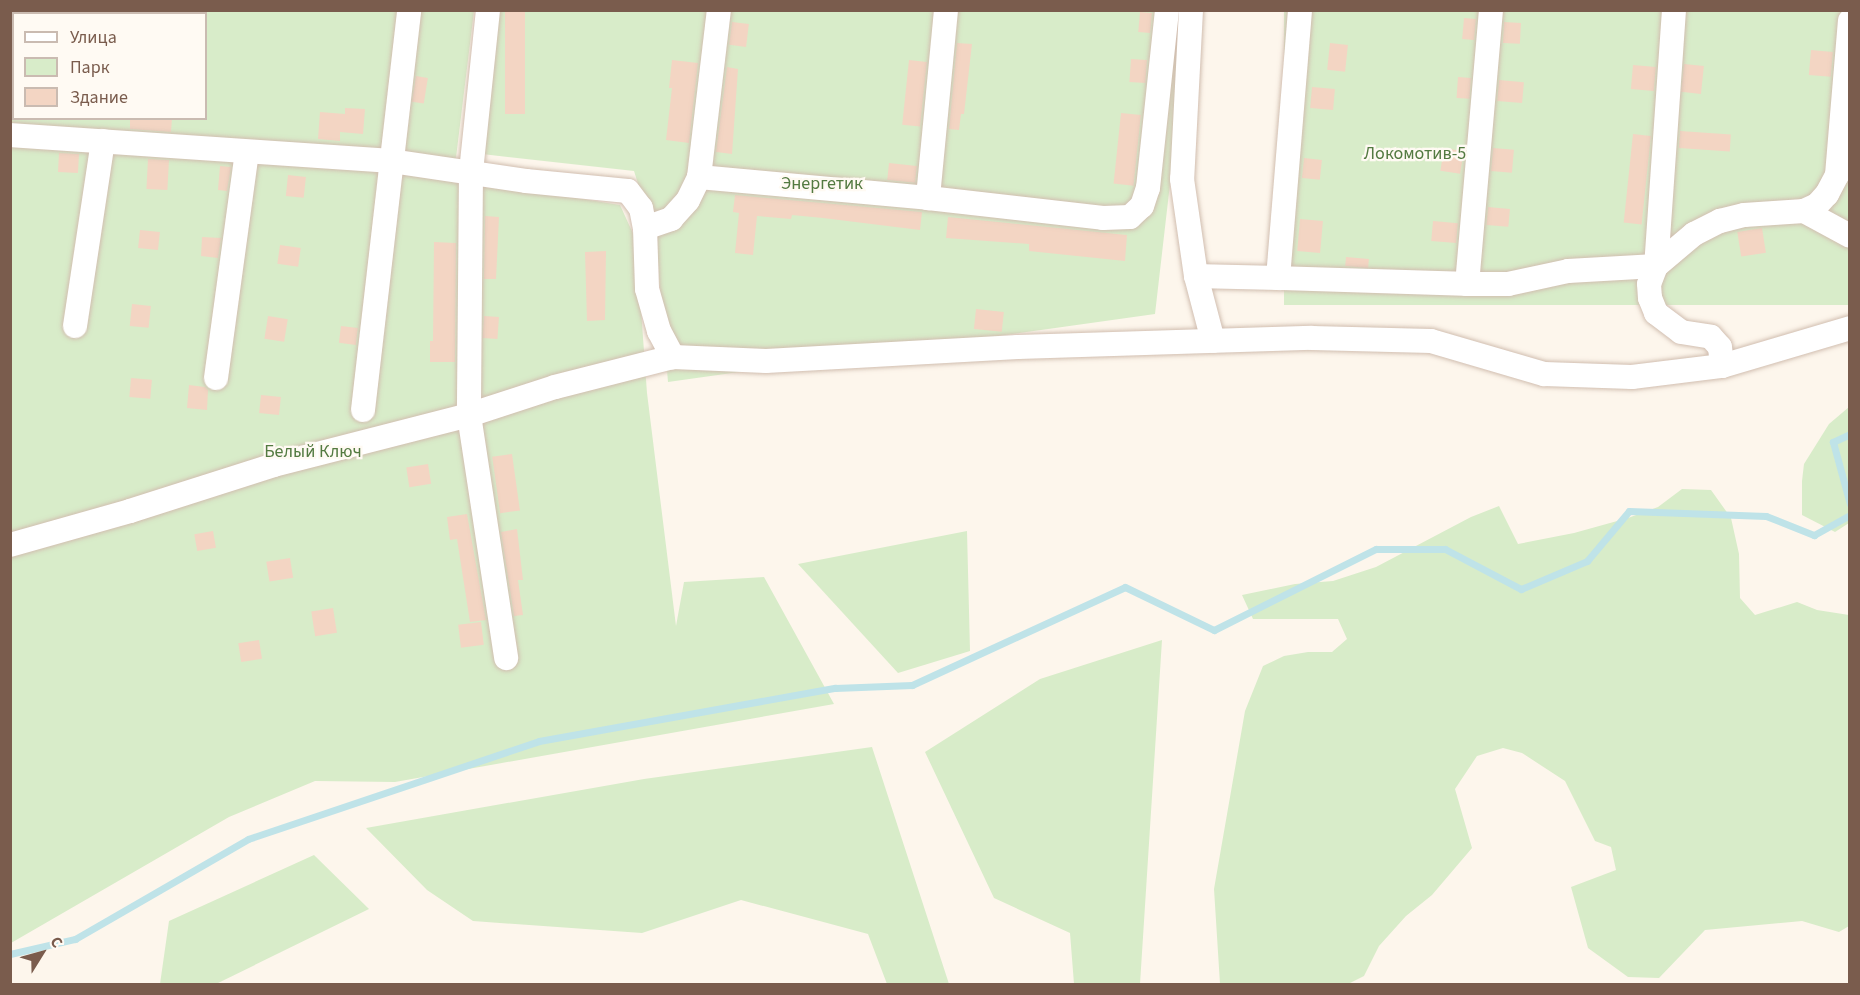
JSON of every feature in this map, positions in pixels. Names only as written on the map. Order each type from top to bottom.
[{"type":"street","points":[[363,410],[409,10]]},
{"type":"street","points":[[488,10],[471,172],[469,415],[506,658]]},
{"type":"street","points":[[645,228],[671,219],[688,200],[699,177],[720,10]]},
{"type":"street","points":[[928,198],[946,10]]},
{"type":"street","points":[[699,177],[928,198],[1103,218],[1130,217],[1142,206],[1148,188],[1167,10]]},
{"type":"street","points":[[1191,10],[1182,179],[1196,276],[1213,341]]},
{"type":"street","points":[[1278,278],[1300,10]]},
{"type":"street","points":[[1467,284],[1491,10]]},
{"type":"street","points":[[1674,10],[1656,266],[1649,284],[1650,298],[1656,313],[1681,332],[1711,337],[1720,347],[1722,366]]},
{"type":"street","points":[[1196,276],[1508,284],[1568,272],[1656,266],[1694,234],[1720,221],[1744,215],[1804,211],[1817,205],[1837,175],[1850,21]]},
{"type":"street","points":[[10,135],[79,128],[103,141],[247,153],[392,161],[628,191],[640,208],[645,228],[647,289],[659,331],[673,357]]},
{"type":"street","points":[[75,326],[103,141]]},
{"type":"street","points":[[216,378],[247,153]]},
{"type":"street","points":[[1804,211],[1850,236]]},
{"type":"street","points":[[10,545],[130,511],[274,465],[469,415],[555,387],[673,357],[766,361],[1018,347],[1312,338],[1431,341],[1544,374],[1632,377],[1722,366],[1850,328]]},
{"type":"green space","name":"Белый Ключ","points":[[11,11],[474,11],[453,182],[540,192],[620,205],[636,240],[647,393],[676,626],[684,582],[764,577],[834,704],[395,782],[315,781],[229,817],[11,943]]},
{"type":"green space","name":"Энергетик","points":[[497,11],[1190,11],[1155,314],[668,382],[656,240],[634,171],[482,154]]},
{"type":"green space","name":"Локомотив-5","points":[[1284,11],[1849,11],[1849,305],[1284,305]]},
{"type":"green space","points":[[1849,407],[1849,523],[1835,532],[1802,515],[1802,481],[1804,464],[1829,424]]},
{"type":"green space","points":[[1682,489],[1711,490],[1731,518],[1739,554],[1740,598],[1755,615],[1797,602],[1817,610],[1849,615],[1849,926],[1839,932],[1802,921],[1705,930],[1659,978],[1628,977],[1588,948],[1571,887],[1616,870],[1611,847],[1595,841],[1565,781],[1522,753],[1503,748],[1477,756],[1455,789],[1472,848],[1432,895],[1406,916],[1379,946],[1364,976],[1348,984],[1220,984],[1214,889],[1245,711],[1263,666],[1284,656],[1308,652],[1332,652],[1347,639],[1338,619],[1253,619],[1242,595],[1295,584],[1333,581],[1376,567],[1471,517],[1499,506],[1518,544],[1574,533],[1628,518],[1658,507]]},
{"type":"green space","points":[[967,531],[970,651],[898,673],[798,564]]},
{"type":"green space","points":[[1162,640],[1140,984],[1074,984],[1070,933],[994,898],[925,752],[1040,679]]},
{"type":"green space","points":[[872,747],[949,984],[887,984],[868,934],[741,900],[642,933],[473,921],[427,890],[366,828],[644,779]]},
{"type":"green space","points":[[314,855],[369,909],[216,984],[160,984],[169,921]]},
{"type":"building","points":[[505,10],[525,10],[525,114],[505,114]]},
{"type":"building","points":[[1140,12],[1152,13],[1150,33],[1138,32]]},
{"type":"building","points":[[1464,18],[1476,19],[1474,40],[1462,39]]},
{"type":"building","points":[[732,22],[749,24],[746,47],[729,45]]},
{"type":"building","points":[[1504,22],[1521,23],[1520,44],[1503,43]]},
{"type":"building","points":[[957,43],[972,44],[964,114],[961,114],[959,130],[949,129]]},
{"type":"building","points":[[1330,43],[1348,45],[1345,72],[1327,70]]},
{"type":"building","points":[[1811,50],[1833,52],[1831,77],[1809,75]]},
{"type":"building","points":[[1131,59],[1147,60],[1145,83],[1129,82]]},
{"type":"building","points":[[672,60],[698,63],[689,143],[666,140],[672,88],[669,88]]},
{"type":"building","points":[[909,60],[927,62],[920,127],[902,125]]},
{"type":"building","points":[[1684,64],[1704,66],[1701,94],[1681,92]]},
{"type":"building","points":[[1633,65],[1656,67],[1654,91],[1631,89]]},
{"type":"building","points":[[727,67],[738,69],[732,154],[716,152]]},
{"type":"building","points":[[416,76],[428,78],[424,104],[412,102]]},
{"type":"building","points":[[1458,77],[1471,78],[1470,99],[1457,98]]},
{"type":"building","points":[[1499,80],[1524,82],[1522,103],[1497,101]]},
{"type":"building","points":[[1312,87],[1335,89],[1333,110],[1310,108]]},
{"type":"building","points":[[345,108],[365,109],[363,134],[340,132],[340,141],[318,139],[320,112],[345,114]]},
{"type":"building","points":[[1121,113],[1141,115],[1133,186],[1114,184]]},
{"type":"building","points":[[130,120],[172,120],[171,132],[130,129]]},
{"type":"building","points":[[1680,131],[1731,135],[1730,152],[1679,148]]},
{"type":"building","points":[[1633,134],[1651,136],[1642,224],[1624,223]]},
{"type":"building","points":[[1444,148],[1464,151],[1460,174],[1440,171]]},
{"type":"building","points":[[1493,148],[1514,150],[1512,173],[1491,171]]},
{"type":"building","points":[[59,153],[79,154],[78,173],[58,172]]},
{"type":"building","points":[[1304,158],[1322,160],[1320,180],[1302,178]]},
{"type":"building","points":[[148,159],[169,160],[167,190],[146,189]]},
{"type":"building","points":[[889,163],[917,166],[915,183],[887,180]]},
{"type":"building","points":[[220,166],[231,167],[227,191],[218,190]]},
{"type":"building","points":[[288,175],[306,177],[304,198],[286,196]]},
{"type":"building","points":[[735,195],[922,212],[920,230],[792,215],[791,219],[757,216],[753,255],[735,253],[739,213],[733,212]]},
{"type":"building","points":[[1488,207],[1510,209],[1508,227],[1486,225]]},
{"type":"building","points":[[485,216],[499,217],[496,279],[484,279]]},
{"type":"building","points":[[948,217],[1127,235],[1125,261],[1029,251],[1029,244],[946,238]]},
{"type":"building","points":[[1300,219],[1323,221],[1320,253],[1297,251]]},
{"type":"building","points":[[1433,221],[1458,223],[1456,243],[1431,241]]},
{"type":"building","points":[[1762,228],[1766,253],[1741,257],[1737,232]]},
{"type":"building","points":[[140,230],[160,232],[158,250],[138,248]]},
{"type":"building","points":[[202,237],[221,238],[218,258],[201,256]]},
{"type":"building","points":[[434,242],[456,243],[455,362],[430,362],[430,341],[433,341]]},
{"type":"building","points":[[280,245],[301,248],[298,267],[277,264]]},
{"type":"building","points":[[606,251],[605,320],[587,321],[585,252]]},
{"type":"building","points":[[1346,257],[1369,259],[1368,268],[1345,266]]},
{"type":"building","points":[[132,304],[151,306],[149,328],[130,326]]},
{"type":"building","points":[[976,309],[1004,312],[1002,332],[974,329]]},
{"type":"building","points":[[268,316],[288,319],[284,342],[264,339]]},
{"type":"building","points":[[484,316],[499,317],[497,339],[482,338]]},
{"type":"building","points":[[341,326],[358,328],[356,345],[339,343]]},
{"type":"building","points":[[131,378],[152,380],[150,399],[129,397]]},
{"type":"building","points":[[189,385],[205,387],[208,390],[207,410],[187,408]]},
{"type":"building","points":[[261,395],[281,397],[279,415],[259,413]]},
{"type":"building","points":[[512,454],[520,510],[500,513],[492,457]]},
{"type":"building","points":[[428,464],[431,484],[409,487],[406,467]]},
{"type":"building","points":[[467,514],[486,620],[470,622],[457,539],[450,540],[447,517]]},
{"type":"building","points":[[517,529],[523,580],[518,580],[523,615],[514,616],[501,532]]},
{"type":"building","points":[[213,531],[216,548],[197,551],[194,534]]},
{"type":"building","points":[[290,558],[293,578],[269,582],[266,562]]},
{"type":"building","points":[[333,608],[337,633],[315,636],[311,611]]},
{"type":"building","points":[[481,622],[484,645],[461,648],[458,625]]},
{"type":"building","points":[[259,640],[262,659],[241,662],[238,643]]},
{"type":"waterway","points":[[1850,434],[1833,442],[1850,504]]},
{"type":"waterway","points":[[10,954],[75,939],[248,839],[539,741],[835,688],[912,685],[1125,587],[1214,630],[1376,549],[1445,549],[1521,589],[1587,561],[1629,511],[1766,516],[1814,535],[1850,515]]}]
